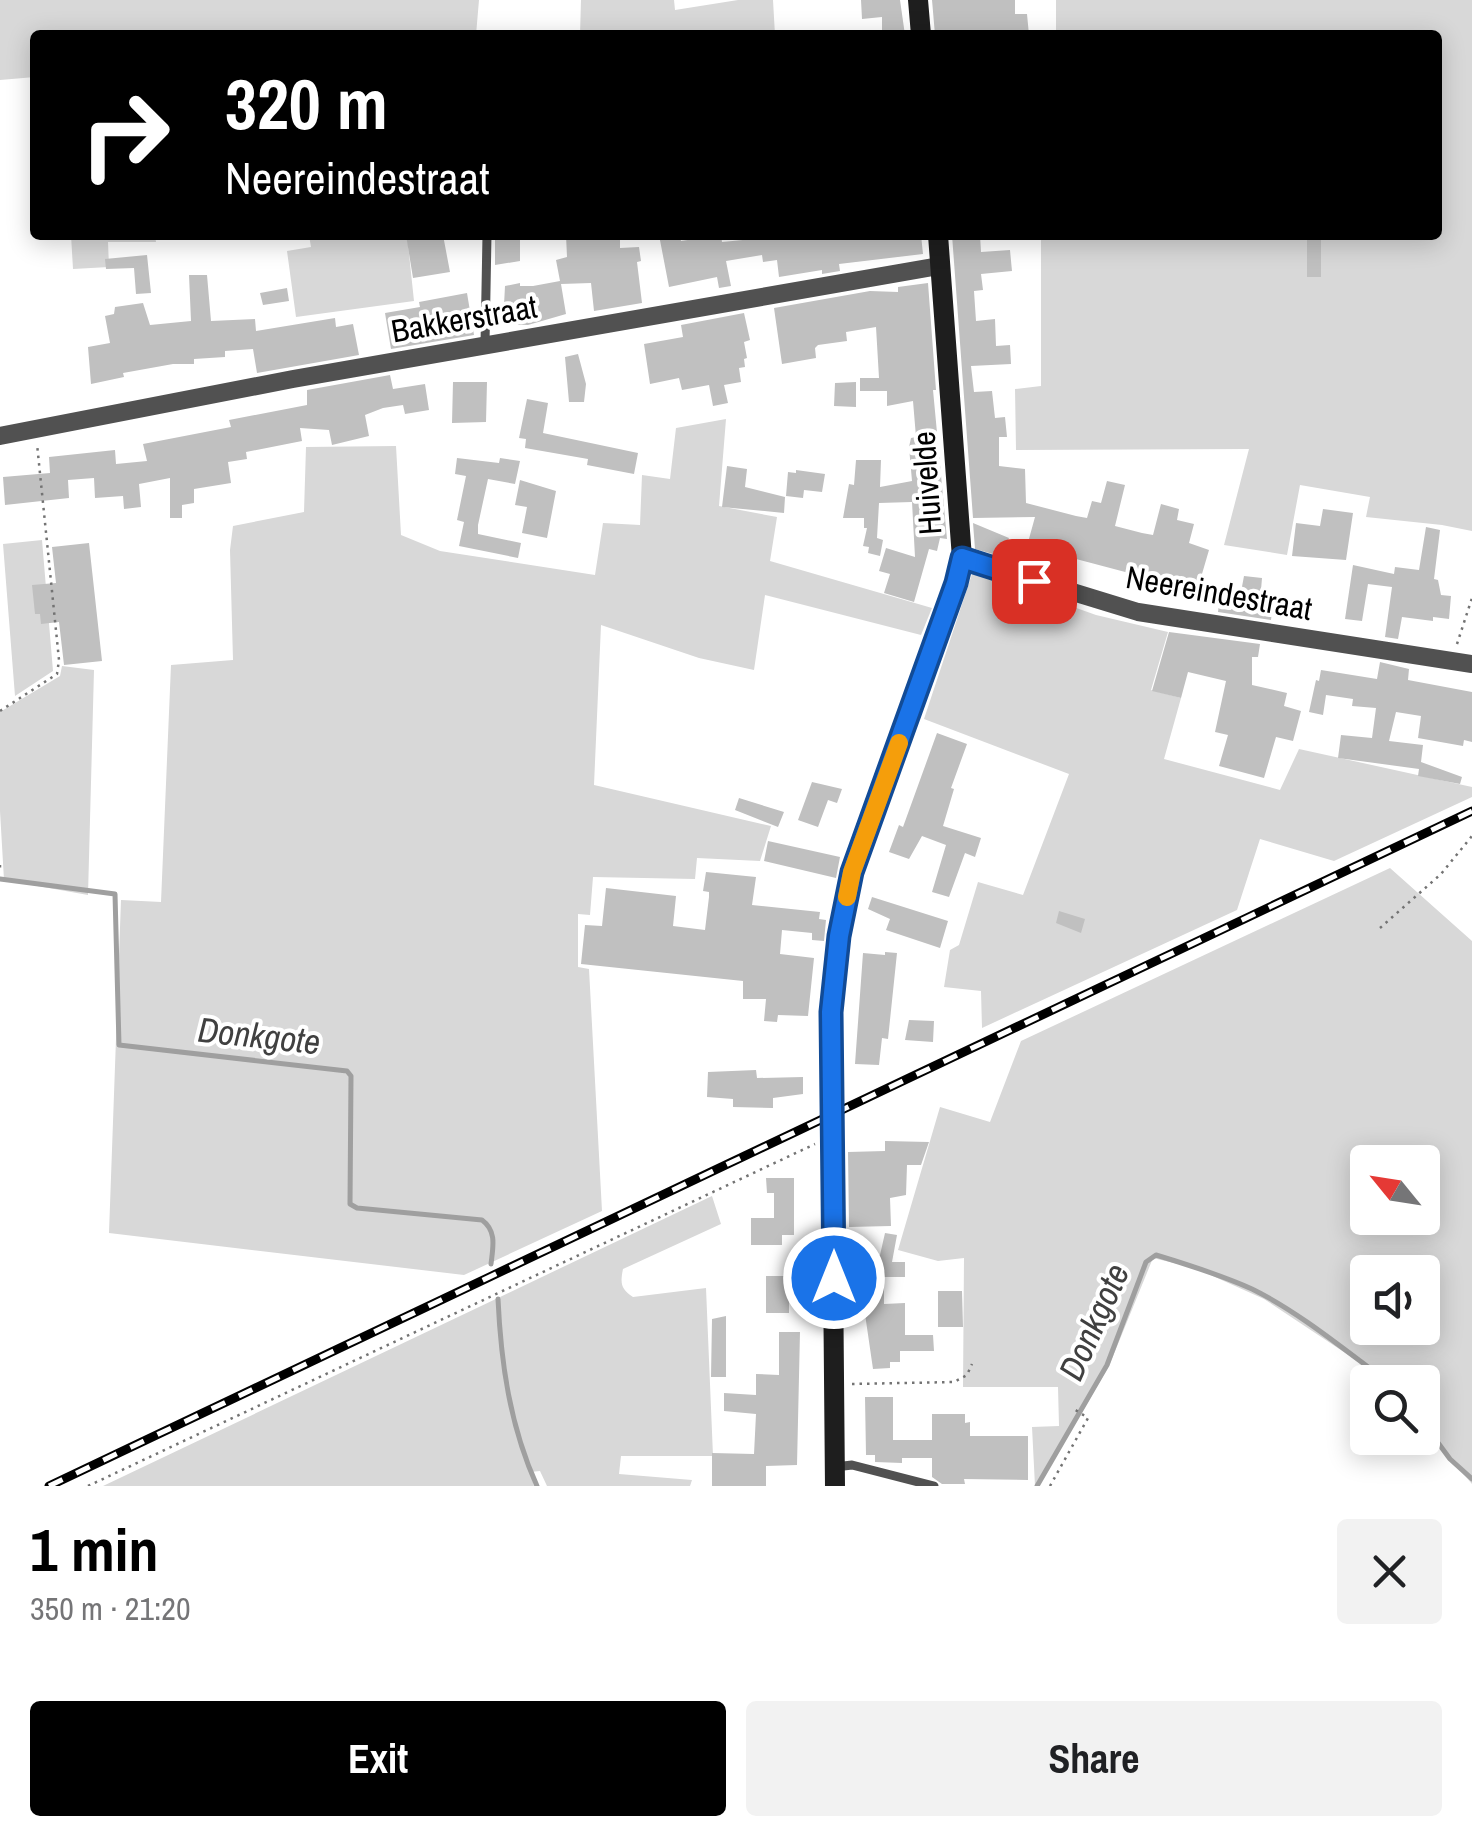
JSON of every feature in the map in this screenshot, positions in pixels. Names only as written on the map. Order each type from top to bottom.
[{"type":"street","points":[[918,0],[921,30]]},
{"type":"street","name":"Huivelde","points":[[835,1476],[834,974],[852,872],[962,558],[938,240]]},
{"type":"street","name":"Bakkerstraat","points":[[0,436],[293,379],[939,266]]},
{"type":"street","name":"Neereindestraat","points":[[962,558],[1138,612],[1472,664]]},
{"type":"lane","points":[[485,347],[488,240]]},
{"type":"lane","points":[[835,1476],[852,1465],[934,1486]]},
{"type":"path","points":[[0,711],[57,674],[59,660],[36,428]]},
{"type":"path","points":[[1452,660],[1472,598]]},
{"type":"path","points":[[1380,928],[1442,874],[1472,836]]},
{"type":"path","points":[[0,865],[0,871]]},
{"type":"path","points":[[88,1486],[833,1136]]},
{"type":"path","points":[[834,1384],[954,1382],[967,1375],[972,1364]]},
{"type":"path","points":[[1050,1486],[1088,1418],[1075,1410]]},
{"type":"shaded area","points":[[0,0],[479,0],[476,30],[30,30],[30,77],[0,80]]},
{"type":"shaded area","points":[[581,0],[674,0],[675,10],[738,0],[773,0],[775,30],[580,30]]},
{"type":"shaded area","points":[[1056,0],[1472,0],[1472,531],[1366,517],[1370,497],[1300,485],[1287,555],[1224,545],[1249,449],[1016,450],[1015,389],[1041,386],[1041,240],[1442,240],[1442,30],[1056,30]]},
{"type":"shaded area","points":[[71,240],[156,240],[108,242],[109,267],[73,269]]},
{"type":"shaded area","points":[[310,240],[408,240],[414,301],[296,317],[287,251],[311,247]]},
{"type":"shaded area","points":[[726,419],[719,506],[777,517],[770,561],[932,608],[921,635],[765,595],[754,670],[699,658],[601,625],[594,785],[771,826],[760,861],[697,858],[695,879],[593,877],[590,915],[578,914],[578,967],[589,969],[602,1211],[464,1275],[109,1233],[121,900],[161,902],[171,665],[233,660],[233,526],[304,512],[306,447],[396,446],[401,535],[440,551],[595,575],[603,523],[640,525],[642,475],[670,479],[676,428]]},
{"type":"shaded area","points":[[42,540],[53,671],[15,696],[3,544]]},
{"type":"shaded area","points":[[973,571],[1096,615],[1168,632],[1151,690],[1181,698],[1164,759],[1280,790],[1299,749],[1472,787],[1472,797],[1334,861],[1260,839],[1237,910],[982,1028],[981,991],[944,987],[950,950],[959,945],[978,882],[1023,895],[1069,774],[924,719]]},
{"type":"shaded area","points":[[62,666],[94,670],[88,895],[4,880],[0,712],[60,676]]},
{"type":"shaded area","points":[[1390,868],[1472,941],[1472,1484],[1440,1447],[1440,1365],[1363,1365],[1264,1299],[1195,1268],[1153,1258],[1109,1366],[1039,1486],[1035,1486],[1032,1427],[1059,1426],[1058,1387],[963,1387],[964,1258],[938,1261],[898,1250],[940,1107],[990,1122],[1021,1041]]},
{"type":"shaded area","points":[[712,1196],[721,1224],[623,1269],[622,1279],[624,1289],[633,1297],[706,1288],[713,1456],[621,1456],[619,1474],[692,1480],[690,1486],[547,1486],[540,1471],[530,1472],[534,1486],[103,1486]]},
{"type":"building","points":[[861,0],[900,0],[904,30],[882,30],[882,17],[862,19]]},
{"type":"building","points":[[932,0],[1015,0],[1015,14],[1027,14],[1029,30],[935,30]]},
{"type":"building","points":[[407,240],[444,240],[450,272],[413,278]]},
{"type":"building","points":[[495,240],[520,240],[520,261],[495,265]]},
{"type":"building","points":[[566,240],[620,240],[620,248],[639,247],[642,303],[594,311],[591,283],[561,284],[566,314],[528,325],[503,324],[505,286],[560,281],[556,260],[567,257]]},
{"type":"building","points":[[660,240],[922,240],[923,254],[839,264],[840,271],[779,277],[777,260],[763,262],[762,255],[726,261],[731,286],[719,288],[717,277],[669,287]]},
{"type":"building","points":[[952,240],[980,240],[981,252],[1010,250],[1012,271],[981,274],[983,290],[974,291],[976,321],[995,319],[996,346],[1010,345],[1011,364],[971,366],[974,392],[992,391],[995,418],[1005,417],[1007,437],[999,437],[999,466],[1025,469],[1026,503],[1087,518],[1092,501],[1101,503],[1107,481],[1125,485],[1115,526],[1153,535],[1161,504],[1179,509],[1177,520],[1194,524],[1189,543],[1209,550],[1197,591],[1027,546],[1035,517],[973,518]]},
{"type":"building","points":[[1307,240],[1321,240],[1321,277],[1307,277]]},
{"type":"building","points":[[147,255],[151,293],[136,294],[134,268],[106,269],[105,259]]},
{"type":"building","points":[[189,275],[207,275],[211,321],[255,319],[256,331],[335,318],[336,327],[353,324],[359,355],[257,373],[253,349],[225,351],[225,357],[123,373],[124,377],[91,384],[88,347],[110,343],[105,316],[114,314],[115,307],[143,303],[150,325],[191,321]]},
{"type":"building","points":[[928,283],[947,539],[940,538],[937,551],[929,549],[914,602],[884,593],[890,574],[879,571],[886,548],[915,557],[912,502],[879,503],[877,538],[883,540],[880,556],[868,553],[869,547],[863,546],[867,528],[864,518],[843,518],[849,484],[854,485],[856,460],[881,460],[880,487],[912,481],[909,447],[911,438],[916,437],[913,401],[887,406],[887,391],[860,391],[860,378],[879,378],[876,327],[846,332],[847,341],[818,345],[816,358],[782,364],[774,308],[870,291],[898,292],[898,287]]},
{"type":"building","points":[[287,288],[289,301],[263,305],[260,293]]},
{"type":"building","points":[[467,293],[474,335],[391,349],[385,313]]},
{"type":"building","points":[[744,313],[750,340],[744,342],[747,358],[745,367],[739,368],[741,382],[724,385],[728,403],[713,406],[709,385],[682,390],[679,378],[650,384],[644,344],[683,337],[681,325]]},
{"type":"building","points":[[578,354],[586,384],[584,402],[569,402],[565,357]]},
{"type":"building","points":[[390,375],[393,389],[425,384],[429,410],[405,414],[403,405],[383,408],[365,415],[369,436],[332,445],[329,430],[300,428],[302,441],[246,452],[247,459],[228,462],[231,483],[194,489],[194,503],[182,505],[182,518],[170,518],[170,478],[139,484],[141,507],[124,509],[123,496],[95,498],[94,478],[68,480],[69,498],[5,505],[3,477],[50,473],[49,457],[115,450],[116,464],[147,461],[143,444],[231,427],[229,420],[307,405],[307,390]]},
{"type":"building","points":[[453,382],[487,382],[486,422],[452,423]]},
{"type":"building","points":[[856,382],[856,407],[834,406],[835,383]]},
{"type":"building","points":[[527,399],[548,403],[543,433],[638,453],[634,474],[587,465],[588,459],[525,448],[526,439],[519,438]]},
{"type":"building","points":[[457,458],[520,461],[515,484],[488,479],[478,525],[478,534],[521,543],[518,558],[459,546],[464,522],[457,520],[466,476],[455,474]]},
{"type":"building","points":[[727,466],[747,469],[745,487],[785,497],[784,513],[722,507]]},
{"type":"building","points":[[788,472],[825,474],[822,492],[804,490],[803,498],[786,496]]},
{"type":"building","points":[[520,480],[556,491],[547,538],[522,533],[527,507],[515,505]]},
{"type":"building","points":[[1323,509],[1353,513],[1346,560],[1292,556],[1296,523],[1320,526]]},
{"type":"building","points":[[973,523],[1009,538],[1003,553],[975,549]]},
{"type":"building","points":[[1426,527],[1440,530],[1434,579],[1438,580],[1441,595],[1451,596],[1449,619],[1402,617],[1398,639],[1385,637],[1392,587],[1368,584],[1362,621],[1345,619],[1353,565],[1394,574],[1395,567],[1419,570]]},
{"type":"building","points":[[89,543],[102,661],[64,665],[59,622],[41,624],[40,614],[35,614],[32,585],[56,583],[52,547]]},
{"type":"building","points":[[1244,576],[1262,578],[1261,590],[1269,591],[1268,603],[1273,603],[1271,620],[1218,612],[1221,589],[1241,592]]},
{"type":"building","points":[[1169,632],[1260,644],[1258,657],[1252,657],[1252,685],[1287,693],[1284,706],[1301,711],[1293,741],[1276,737],[1264,778],[1219,766],[1228,735],[1215,732],[1226,681],[1188,672],[1181,698],[1152,691]]},
{"type":"building","points":[[1380,662],[1409,669],[1408,680],[1472,692],[1472,742],[1464,740],[1463,746],[1418,738],[1421,716],[1396,712],[1389,741],[1423,745],[1421,762],[1462,777],[1460,784],[1418,776],[1419,769],[1338,758],[1341,735],[1372,738],[1376,708],[1352,706],[1353,699],[1326,695],[1323,715],[1309,712],[1316,680],[1319,681],[1321,670],[1377,679]]},
{"type":"building","points":[[937,733],[967,744],[943,826],[981,838],[975,857],[965,853],[949,897],[932,892],[946,845],[922,836],[909,859],[889,852],[899,825],[903,827]]},
{"type":"building","points":[[812,782],[842,789],[837,803],[828,800],[818,827],[798,820]]},
{"type":"building","points":[[739,798],[784,812],[778,827],[735,810]]},
{"type":"building","points":[[768,841],[840,857],[836,878],[764,861]]},
{"type":"building","points":[[706,872],[756,877],[752,905],[820,912],[819,919],[826,920],[824,941],[812,940],[812,933],[782,930],[780,954],[814,958],[808,1016],[778,1015],[777,1022],[764,1021],[766,999],[743,999],[743,981],[581,964],[585,925],[602,926],[606,888],[676,896],[673,926],[705,930],[709,897],[709,892],[703,891]]},
{"type":"building","points":[[872,897],[948,921],[940,948],[886,930],[890,919],[868,909]]},
{"type":"building","points":[[1059,911],[1085,919],[1081,933],[1056,923]]},
{"type":"building","points":[[863,953],[897,953],[888,1039],[882,1038],[879,1065],[855,1064]]},
{"type":"building","points":[[909,1020],[934,1021],[933,1042],[905,1040]]},
{"type":"building","points":[[756,1070],[757,1078],[803,1077],[803,1094],[773,1098],[773,1108],[733,1107],[733,1099],[707,1097],[708,1072]]},
{"type":"building","points":[[885,1141],[929,1142],[921,1165],[907,1165],[906,1195],[890,1198],[891,1226],[849,1227],[848,1152],[885,1151]]},
{"type":"building","points":[[766,1178],[794,1178],[794,1235],[782,1235],[782,1245],[751,1245],[751,1218],[774,1218],[774,1193],[767,1193]]},
{"type":"building","points":[[885,1233],[897,1235],[892,1262],[905,1262],[905,1277],[884,1277],[884,1304],[905,1303],[905,1335],[933,1335],[934,1351],[900,1351],[900,1362],[890,1362],[890,1368],[873,1369],[865,1314],[864,1255],[880,1255]]},
{"type":"building","points":[[766,1276],[789,1276],[789,1313],[766,1313]]},
{"type":"building","points":[[938,1291],[962,1291],[963,1327],[938,1327]]},
{"type":"building","points":[[726,1316],[726,1377],[711,1377],[712,1319]]},
{"type":"building","points":[[779,1332],[800,1332],[797,1465],[766,1466],[766,1486],[712,1486],[712,1453],[754,1454],[756,1414],[724,1411],[724,1393],[756,1395],[756,1374],[779,1375]]},
{"type":"building","points":[[865,1397],[893,1397],[893,1440],[932,1440],[932,1414],[965,1414],[965,1423],[970,1422],[970,1436],[1028,1436],[1028,1480],[964,1479],[965,1484],[942,1484],[932,1477],[932,1458],[875,1462],[875,1455],[866,1455]]},
{"type":"waterway","name":"Donkgote","points":[[0,879],[115,894],[119,1045],[347,1071],[351,1076],[350,1204],[357,1208],[482,1220],[492,1234],[491,1264]]},
{"type":"waterway","name":"Donkgote","points":[[1037,1486],[1107,1365],[1146,1262],[1156,1255],[1229,1279],[1270,1298],[1366,1365]]},
{"type":"waterway","name":"Donkgote","points":[[498,1299],[508,1394],[537,1486]]},
{"type":"waterway","name":"Donkgote","points":[[1440,1445],[1472,1479]]},
{"type":"railway","points":[[49,1486],[1472,811]]},
{"type":"slow traffic","points":[[847,897],[852,872],[899,743]]},
{"type":"route","points":[[834,1278],[831,1012],[839,936],[852,872],[962,558],[1034,581]]}]
